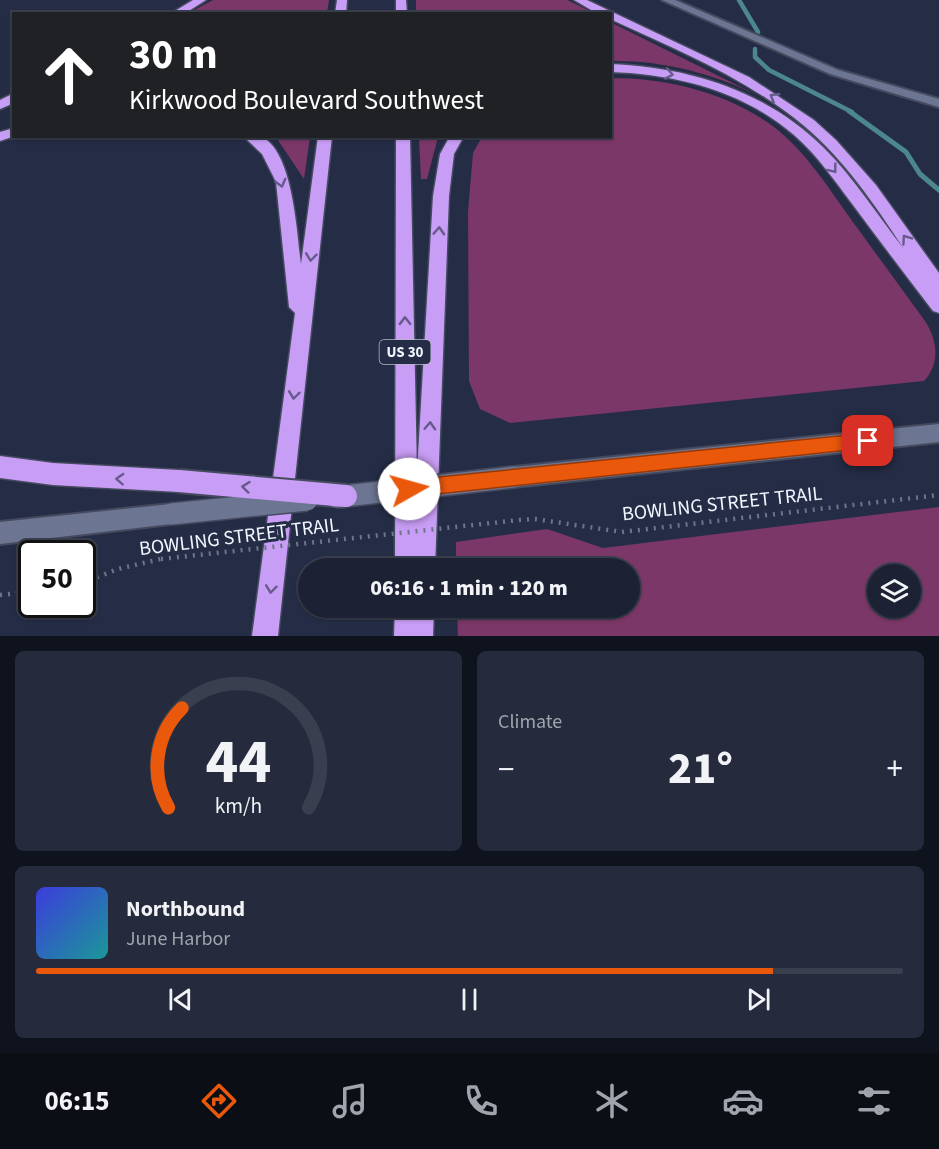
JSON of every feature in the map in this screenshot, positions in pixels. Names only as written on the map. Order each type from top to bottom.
[{"type":"highway","points":[[179,12],[201,0]]},
{"type":"highway","points":[[579,0],[605,12]]},
{"type":"highway","points":[[612,15],[717,66],[788,105],[822,134],[858,174],[939,287]]},
{"type":"highway","points":[[612,68],[650,71],[714,86],[750,101],[784,121],[818,150],[939,306]]},
{"type":"highway","points":[[252,138],[268,151],[283,182],[301,337]]},
{"type":"highway","points":[[265,636],[325,138]]},
{"type":"highway","name":"US 30","points":[[403,138],[407,558]]},
{"type":"highway","points":[[423,558],[441,196],[447,154],[456,138]]},
{"type":"highway","points":[[0,467],[53,474],[179,481],[346,496]]},
{"type":"highway","points":[[407,618],[407,636]]},
{"type":"highway","points":[[420,636],[421,618]]},
{"type":"main road","points":[[667,0],[822,68],[908,97],[939,103]]},
{"type":"main road","points":[[0,533],[939,433]]},
{"type":"path","name":"BOWLING STREET TRAIL","points":[[96,578],[118,569],[161,559],[519,520],[535,519],[622,532],[939,495]]},
{"type":"path","points":[[0,595],[18,593]]},
{"type":"shaded area","points":[[213,0],[329,0],[327,12],[191,12]]},
{"type":"shaded area","points":[[416,0],[567,0],[592,12],[416,12]]},
{"type":"shaded area","points":[[612,23],[757,95],[722,80],[686,69],[630,61],[612,61]]},
{"type":"shaded area","points":[[612,78],[651,81],[692,88],[750,111],[779,131],[802,154],[925,321],[935,345],[935,361],[929,375],[924,381],[510,423],[480,409],[469,381],[468,212],[473,153],[481,138],[612,138]]},
{"type":"shaded area","points":[[277,138],[310,138],[304,179]]},
{"type":"shaded area","points":[[419,138],[438,138],[427,179],[421,179]]},
{"type":"shaded area","points":[[939,507],[939,636],[458,636],[457,618],[640,618],[640,558],[456,558],[456,542],[547,529],[603,548]]},
{"type":"waterway","points":[[739,0],[758,32]]},
{"type":"waterway","points":[[755,49],[755,57],[769,70],[852,112]]},
{"type":"waterway","points":[[849,111],[906,152],[920,174],[939,190]]},
{"type":"route","points":[[409,489],[868,441]]}]
